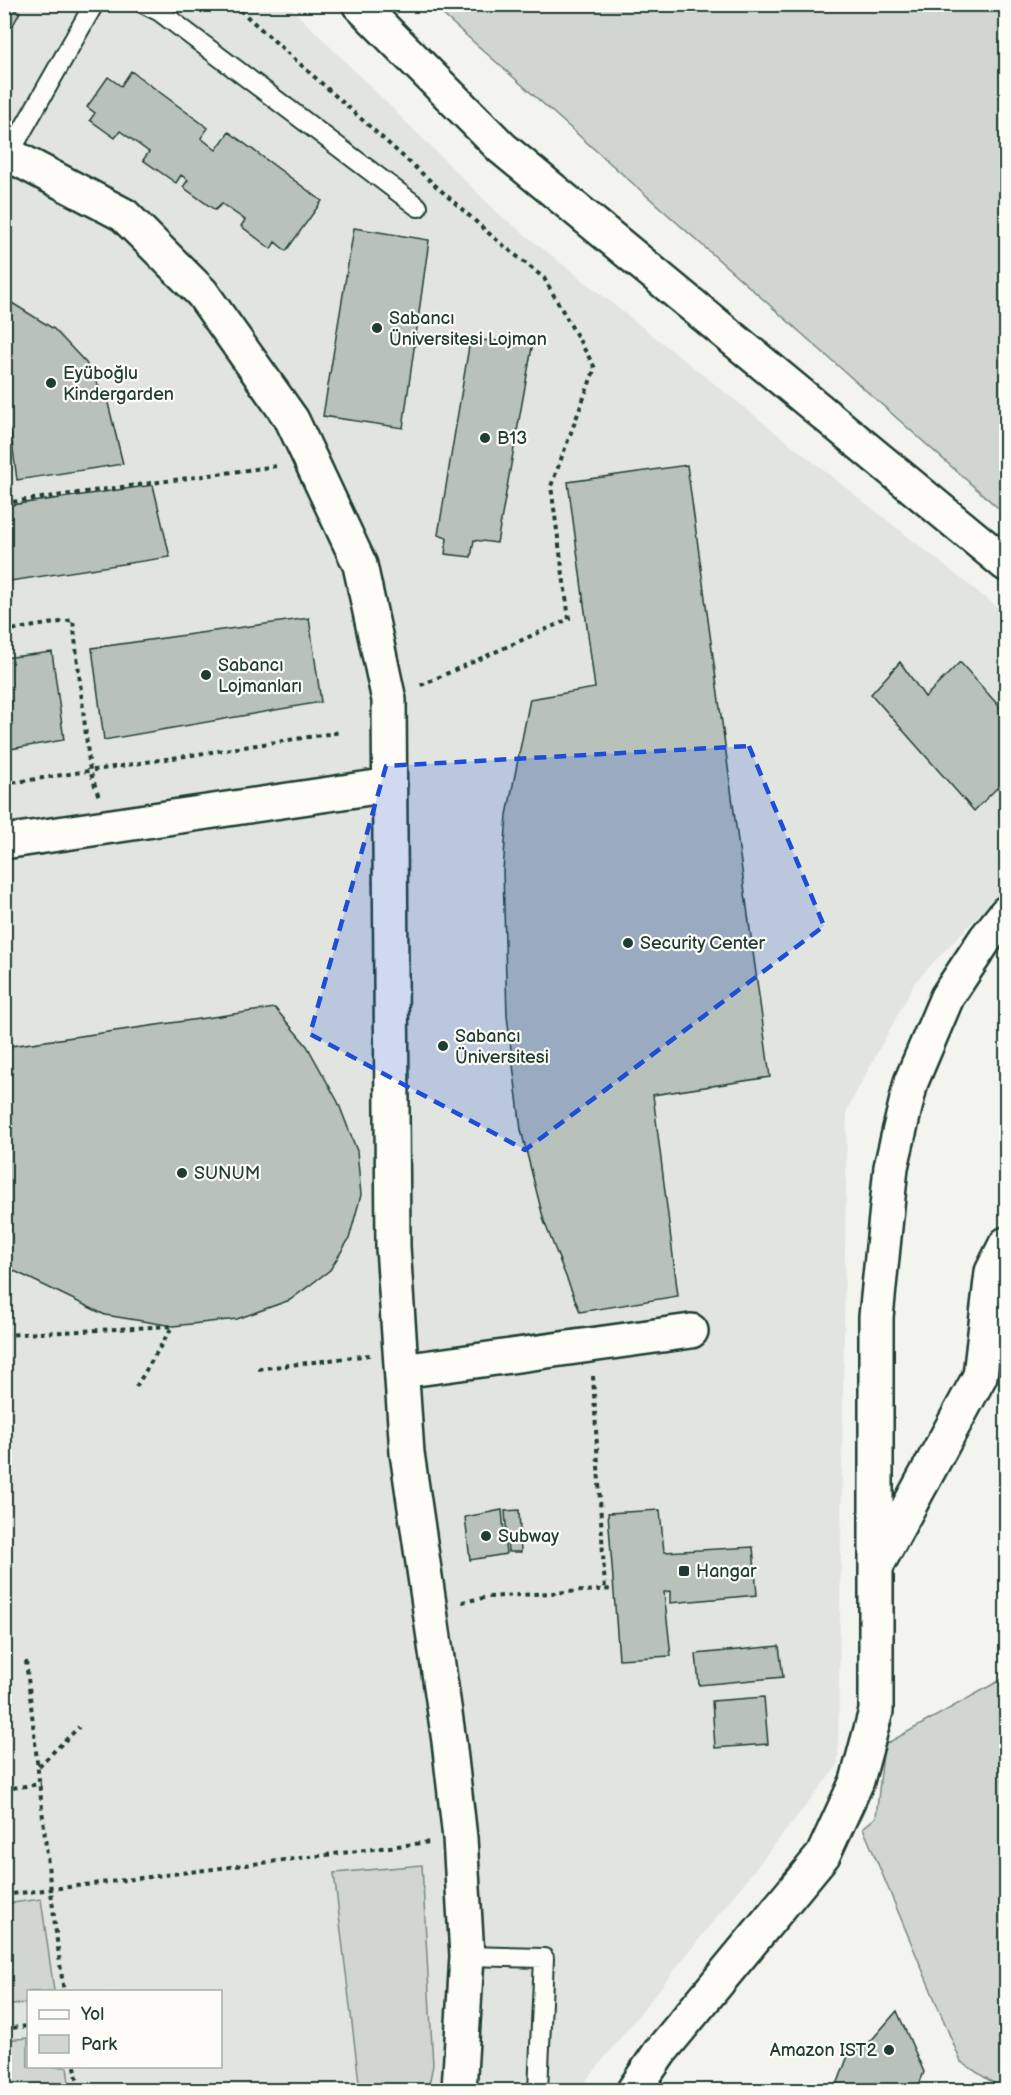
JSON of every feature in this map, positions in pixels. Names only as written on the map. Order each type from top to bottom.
[{"type":"street","points":[[359,4],[502,148],[1006,564]]},
{"type":"street","points":[[7,153],[124,215],[202,293],[292,420],[360,565],[389,700],[393,1247],[407,1453],[450,1741],[460,1838],[467,1956],[459,2091]]},
{"type":"street","points":[[4,842],[390,785]]},
{"type":"street","points":[[634,2091],[660,2052],[823,1855],[852,1792],[876,1712],[876,1317],[891,1167],[911,1082],[947,997],[986,938],[1006,913]]},
{"type":"street","points":[[877,1565],[993,1372],[992,1272],[1006,1244]]},
{"type":"street","points":[[401,1361],[591,1345],[691,1331]]},
{"type":"lane","points":[[7,153],[93,4]]},
{"type":"lane","points":[[144,4],[160,12],[418,207]]},
{"type":"lane","points":[[467,1956],[544,1958],[538,2091]]},
{"type":"path","points":[[233,4],[493,237],[544,278],[595,368],[551,486],[569,619],[389,700]]},
{"type":"path","points":[[4,503],[312,461]]},
{"type":"path","points":[[4,631],[73,620],[90,771]]},
{"type":"path","points":[[4,784],[341,732]]},
{"type":"path","points":[[4,1335],[173,1326],[136,1387]]},
{"type":"path","points":[[591,1345],[605,1590]]},
{"type":"path","points":[[258,1369],[401,1361]]},
{"type":"path","points":[[488,1598],[614,1589]]},
{"type":"path","points":[[26,1661],[41,1784],[50,1890],[64,1990]]},
{"type":"path","points":[[39,1767],[79,1727]]},
{"type":"path","points":[[4,1789],[41,1784]]},
{"type":"path","points":[[4,1895],[460,1838]]},
{"type":"path","points":[[4,2029],[27,2026]]},
{"type":"path","points":[[75,2068],[79,2091]]},
{"type":"highlighted area","points":[[749,746],[824,926],[525,1150],[310,1034],[386,766]]},
{"type":"shaded area","name":"Sabancı Üniversitesi","points":[[5,5],[288,5],[499,214],[1006,614],[1006,887],[915,982],[847,1110],[838,1765],[579,2090],[5,2090]]},
{"type":"green space","points":[[432,5],[1006,5],[1006,515]]},
{"type":"green space","points":[[1006,1677],[1006,2090],[1004,2090],[961,2062],[863,1828],[876,1817],[884,1745]]},
{"type":"green space","points":[[422,1865],[433,2065],[428,2090],[360,2090],[334,1873]]},
{"type":"green space","points":[[41,1899],[54,1990],[27,1990],[27,2003],[5,2006],[5,1904]]},
{"type":"green space","points":[[27,2038],[27,2068],[67,2068],[70,2090],[5,2090],[5,2040]]},
{"type":"building","points":[[4,5],[20,12],[4,42]]},
{"type":"building","points":[[131,71],[208,128],[201,138],[216,150],[229,132],[322,201],[286,251],[275,242],[271,249],[241,226],[245,220],[222,204],[215,210],[183,187],[188,180],[181,175],[176,183],[143,160],[149,152],[120,131],[115,138],[90,120],[95,113],[87,107],[108,77],[121,86]]},
{"type":"building","name":"Sabancı Üniversitesi Lojman","points":[[354,228],[429,240],[403,428],[323,416]]},
{"type":"building","name":"Eyüboğlu Kindergarden","points":[[4,298],[54,329],[86,363],[108,403],[123,464],[17,480],[11,434],[4,415]]},
{"type":"building","name":"B13","points":[[470,340],[533,342],[497,543],[474,540],[471,557],[445,554],[447,538],[438,535]]},
{"type":"building","name":"Security Center","points":[[687,465],[770,1077],[653,1095],[678,1296],[580,1312],[544,1221],[521,1130],[507,1016],[503,871],[507,815],[530,699],[595,688],[568,482]]},
{"type":"building","points":[[153,485],[170,557],[4,582],[4,506]]},
{"type":"building","name":"Sabancı Lojmanları","points":[[309,618],[321,702],[104,740],[92,648]]},
{"type":"building","points":[[52,652],[64,740],[4,750],[4,658]]},
{"type":"building","points":[[900,662],[925,697],[960,662],[1006,714],[1006,779],[974,811],[871,694]]},
{"type":"building","name":"SUNUM","points":[[275,1008],[307,1046],[338,1102],[357,1151],[361,1195],[349,1239],[330,1270],[290,1300],[237,1319],[173,1326],[105,1315],[4,1266],[4,1047]]},
{"type":"building","name":"Subway","points":[[502,1510],[506,1554],[470,1560],[465,1517]]},
{"type":"building","points":[[519,1510],[521,1552],[508,1552],[505,1511]]},
{"type":"building","name":"Hangar","points":[[660,1510],[664,1552],[753,1547],[757,1595],[670,1603],[670,1591],[664,1592],[671,1656],[619,1659],[608,1513]]},
{"type":"building","points":[[779,1646],[783,1677],[699,1685],[696,1654]]},
{"type":"building","points":[[764,1697],[768,1744],[715,1748],[712,1701]]},
{"type":"building","name":"Amazon IST2","points":[[897,2011],[924,2072],[918,2087],[926,2090],[835,2090],[851,2048],[861,2052]]},
{"type":"place","name":"Sabancı Üniversitesi Lojman","points":[[377,328]]},
{"type":"place","name":"Eyüboğlu Kindergarden","points":[[51,383]]},
{"type":"place","name":"B13","points":[[485,438]]},
{"type":"place","name":"Sabancı Lojmanları","points":[[206,675]]},
{"type":"place","name":"Security Center","points":[[628,943]]},
{"type":"place","name":"Sabancı Üniversitesi","points":[[443,1046]]},
{"type":"place","name":"SUNUM","points":[[182,1173]]},
{"type":"place","name":"Subway","points":[[486,1536]]},
{"type":"place","name":"Hangar","points":[[684,1571]]},
{"type":"place","name":"Amazon IST2","points":[[889,2050]]}]
